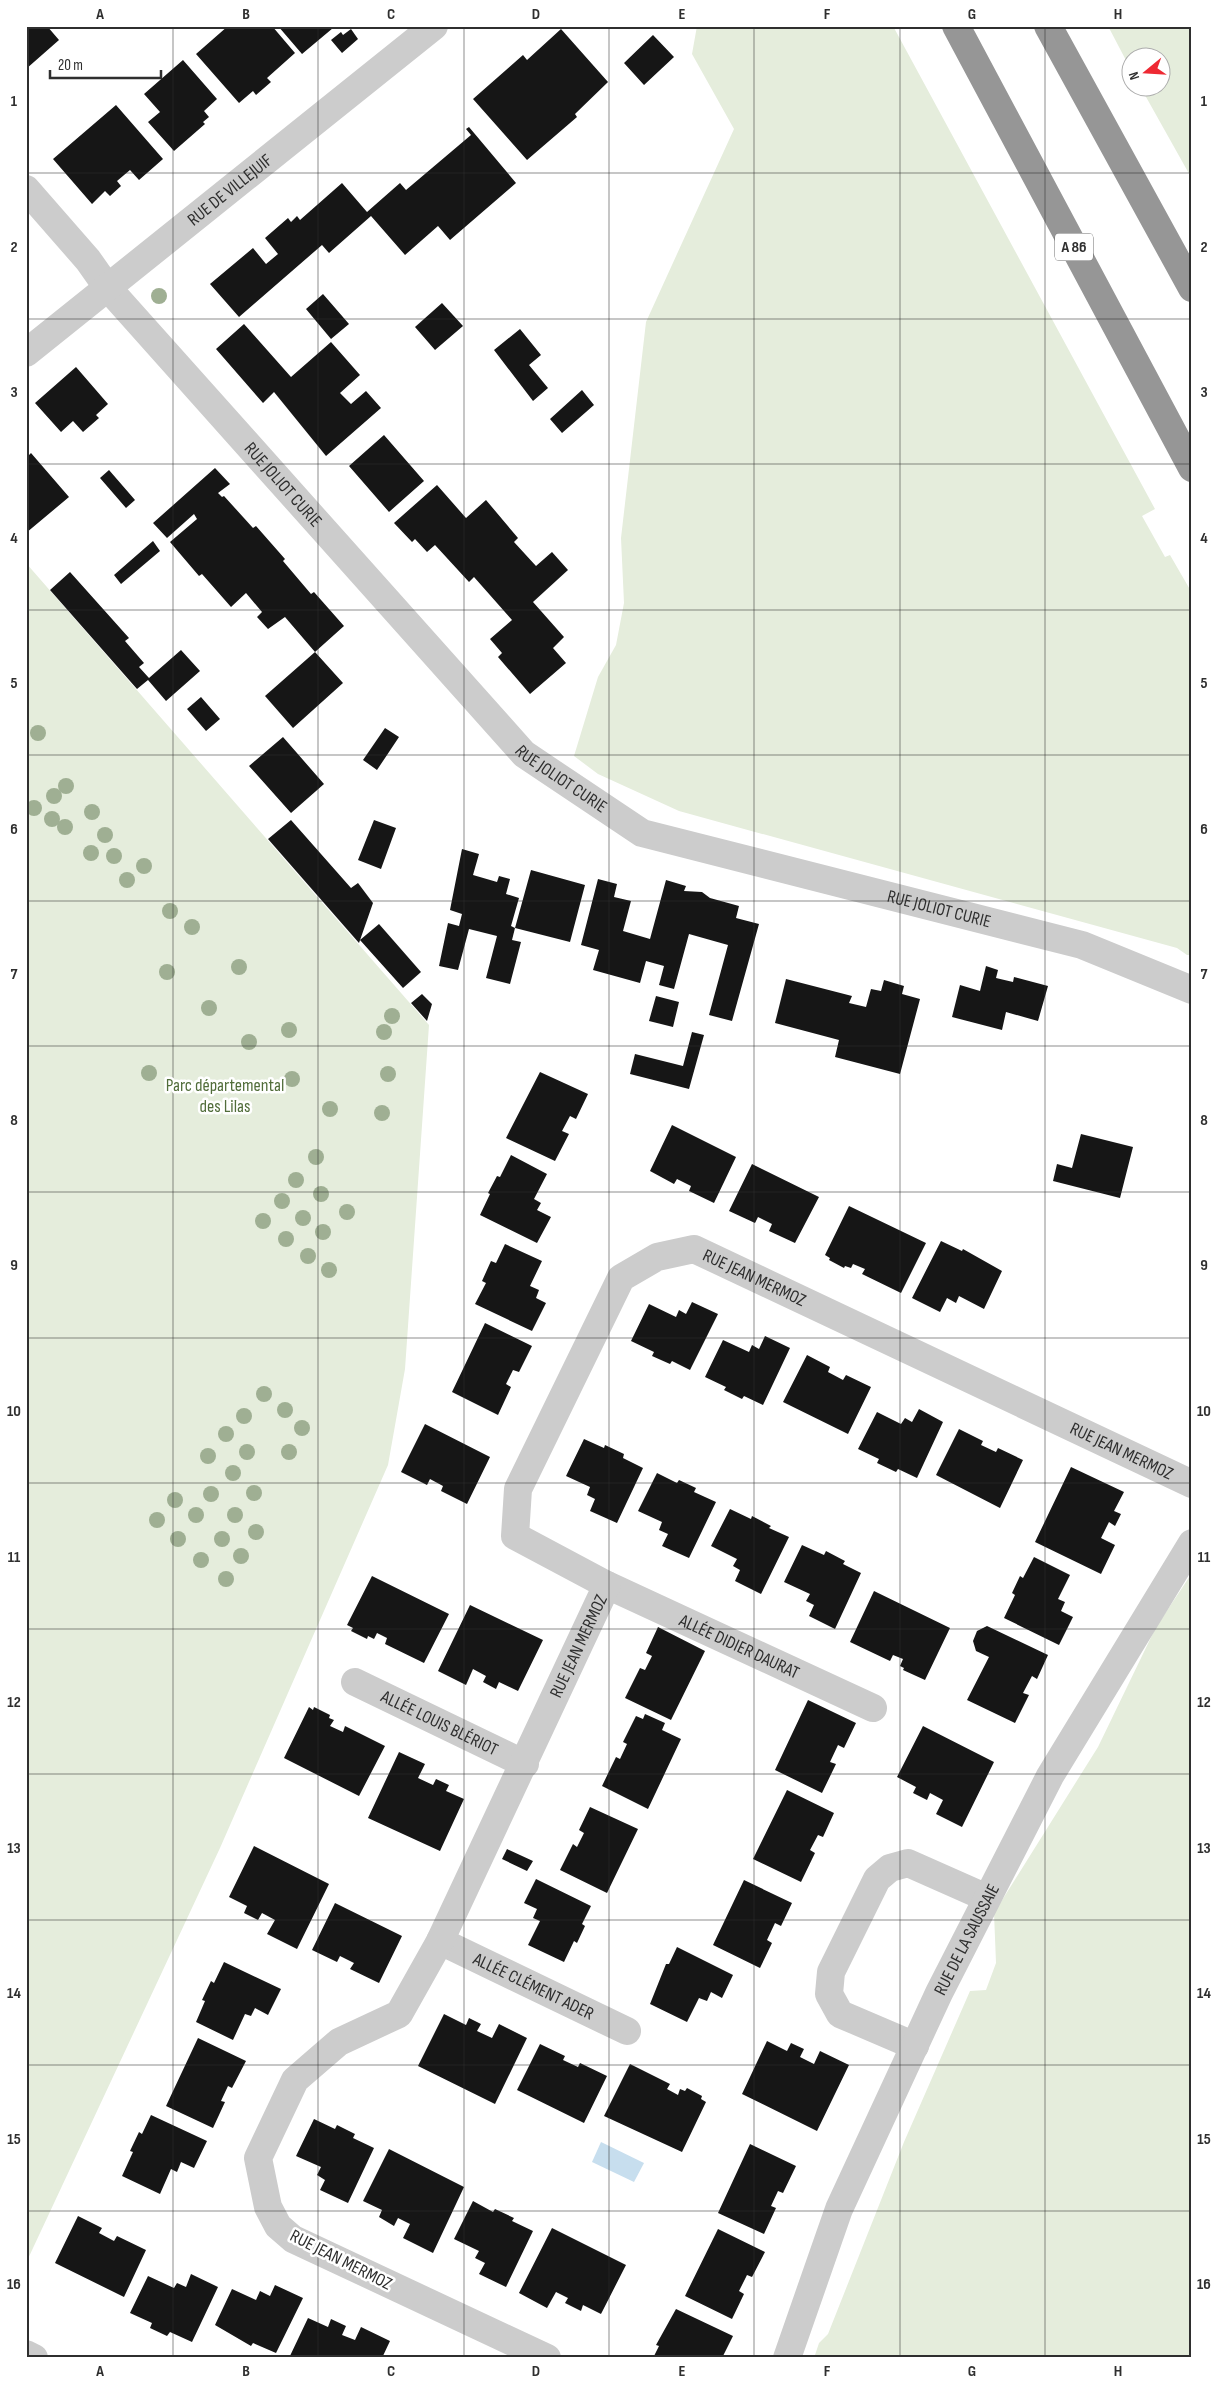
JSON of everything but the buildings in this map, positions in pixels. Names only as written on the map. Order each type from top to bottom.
[{"type":"highway","name":"A 86","points":[[956,26],[1192,468]]},
{"type":"highway","points":[[1048,26],[1192,288]]},
{"type":"street","name":"RUE DE VILLEJUIF","points":[[26,353],[434,26]]},
{"type":"street","name":"RUE JOLIOT CURIE","points":[[26,189],[88,260],[107,287],[524,754],[642,832],[1082,945],[1192,990]]},
{"type":"street","name":"RUE JEAN MERMOZ","points":[[547,2358],[293,2239],[278,2226],[268,2207],[258,2158],[295,2080],[338,2042],[399,2014],[440,1941],[525,1764],[607,1585],[515,1536],[518,1489],[621,1278],[657,1257],[694,1250],[1158,1466],[1192,1484]]},
{"type":"street","name":"RUE DE LA SAUSSAIE","points":[[787,2358],[839,2209],[987,1898],[1050,1776],[1192,1543]]},
{"type":"street","name":"ALLÉE DIDIER DAURAT","points":[[607,1585],[873,1708]]},
{"type":"street","name":"ALLÉE LOUIS BLÉRIOT","points":[[355,1682],[525,1764]]},
{"type":"street","points":[[915,2046],[840,2014],[829,1994],[831,1972],[877,1879],[890,1868],[908,1863],[987,1898]]},
{"type":"street","name":"ALLÉE CLÉMENT ADER","points":[[440,1941],[628,2031]]},
{"type":"street","points":[[26,2354],[34,2358]]},
{"type":"green space","points":[[697,26],[893,26],[1155,509],[1142,516],[1165,557],[1170,555],[1192,593],[1192,955],[1187,955],[1177,948],[679,811],[598,774],[574,756],[598,677],[616,645],[624,603],[621,538],[646,322],[734,129],[692,54]]},
{"type":"green space","points":[[1108,26],[1192,26],[1192,179],[1147,98],[1170,98],[1170,48],[1120,49]]},
{"type":"green space","name":"Parc départemental des Lilas","points":[[26,563],[429,1025],[405,1369],[388,1465],[220,1848],[26,2263]]},
{"type":"green space","points":[[1192,1573],[1192,2358],[814,2358],[819,2343],[828,2334],[904,2142],[970,1991],[986,1990],[996,1963],[994,1913],[1098,1747],[1156,1627]]},
{"type":"water","points":[[601,2142],[644,2163],[634,2182],[592,2162]]}]
